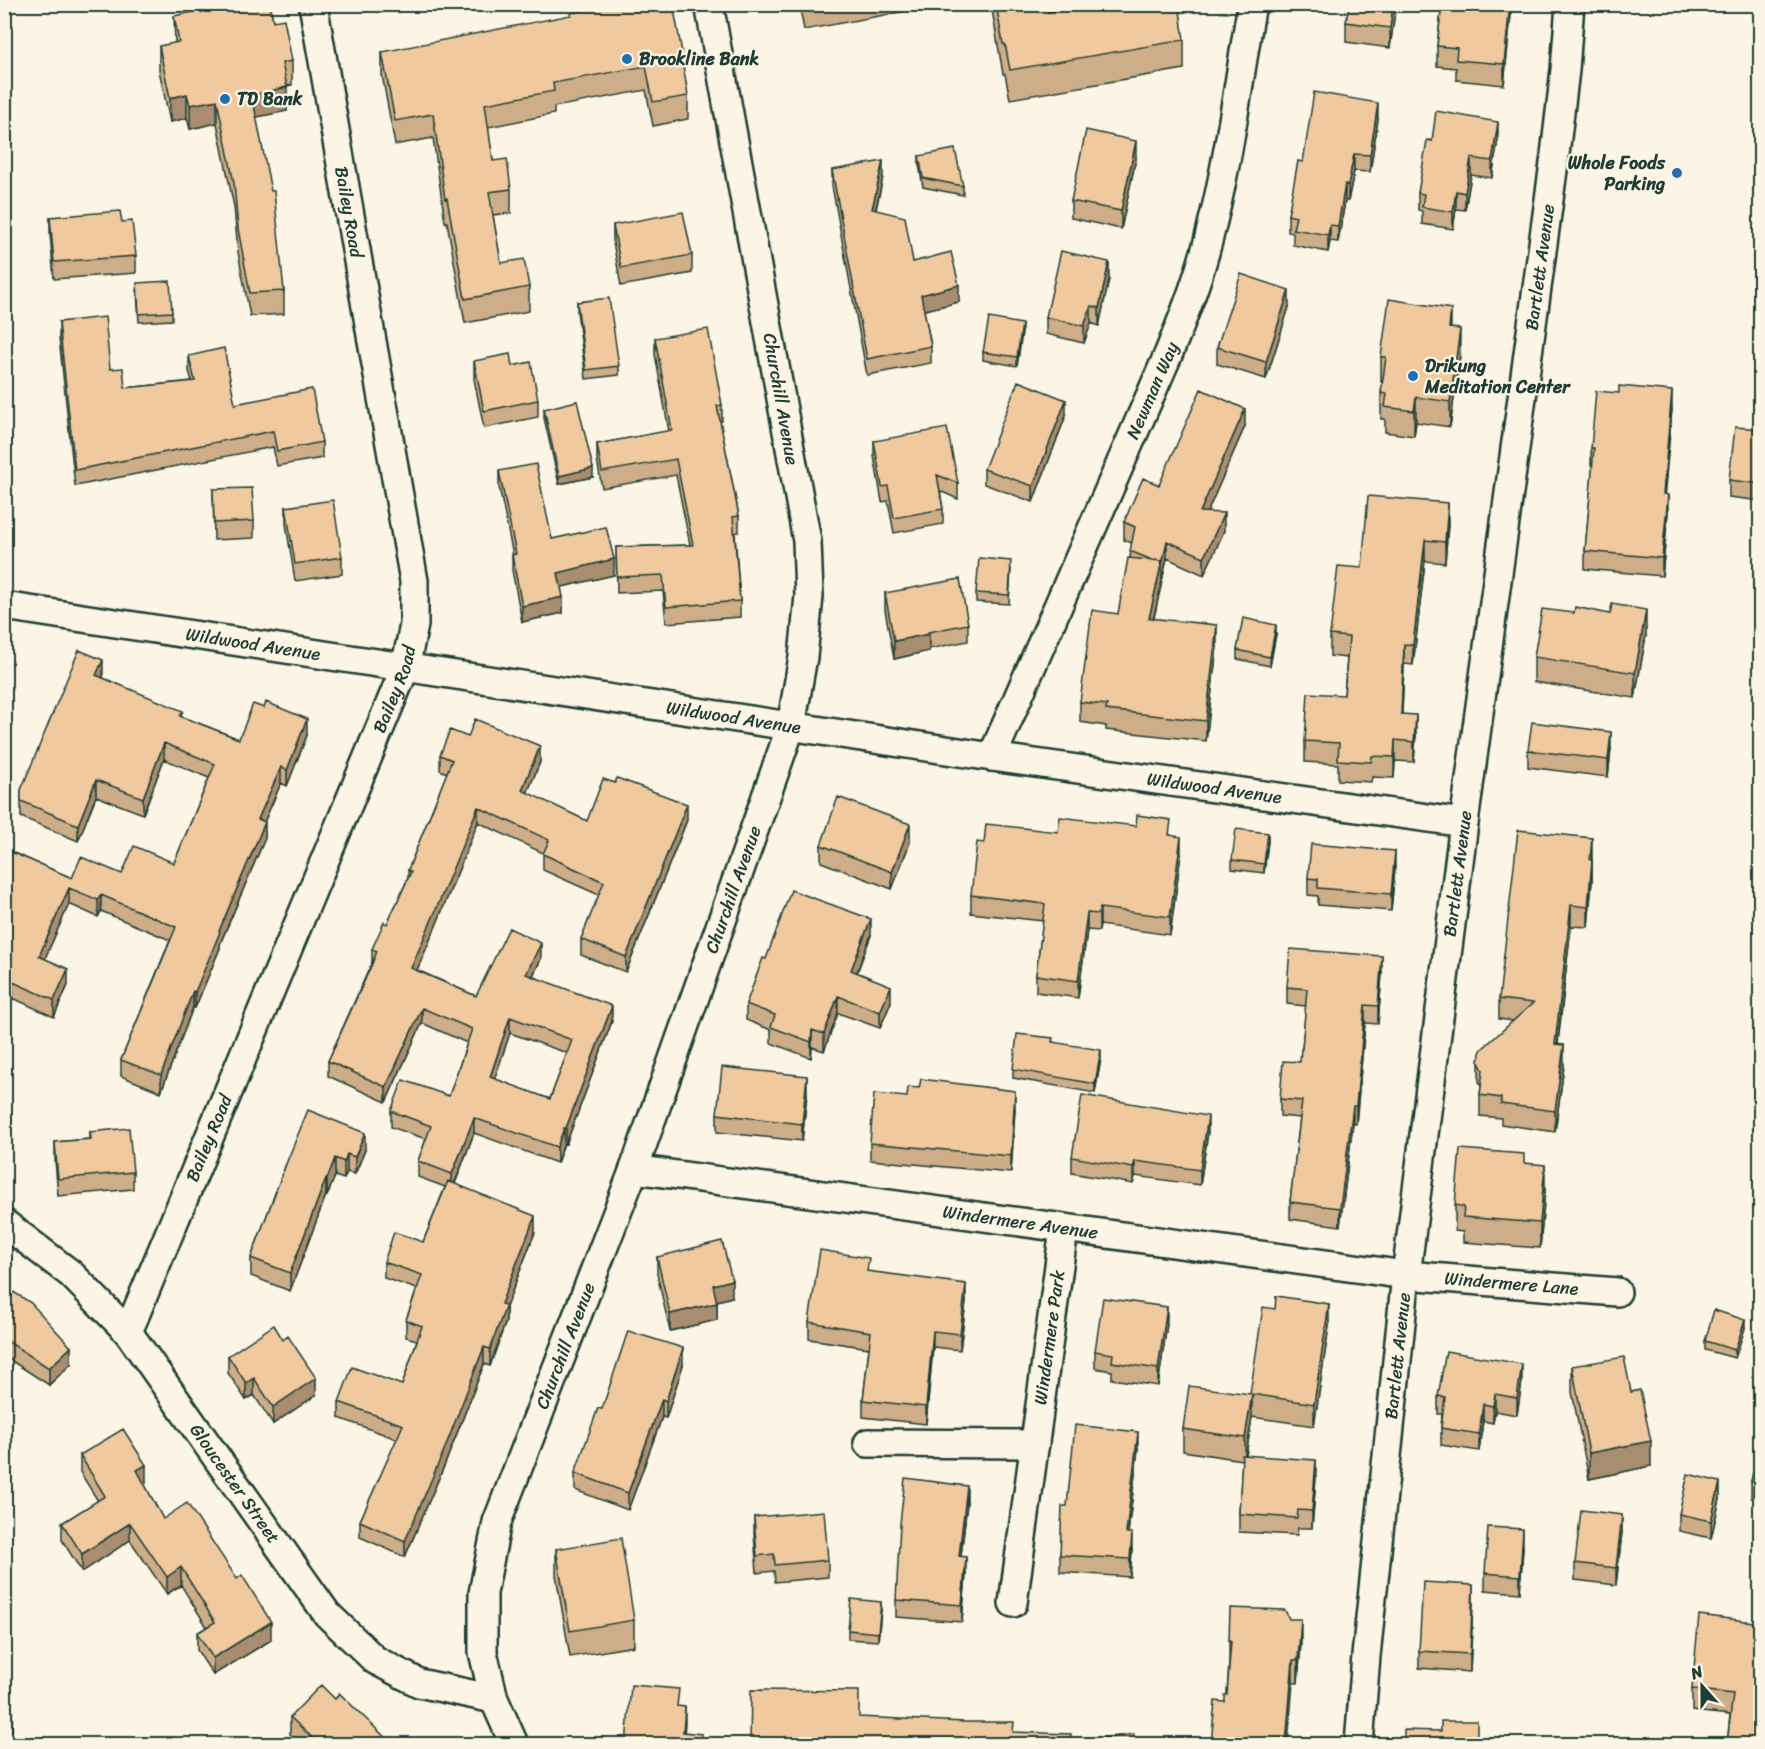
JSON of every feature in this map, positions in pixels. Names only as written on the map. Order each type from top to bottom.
[{"type":"street","name":"Bailey Road","points":[[128,1332],[405,668],[414,626],[414,581],[313,4]]},
{"type":"street","name":"Churchill Avenue","points":[[514,1744],[494,1699],[483,1652],[483,1593],[497,1522],[634,1169],[791,726],[803,657],[809,596],[807,542],[709,4]]},
{"type":"street","name":"Newman Way","points":[[992,757],[1168,355],[1193,291],[1212,227],[1225,166],[1252,4]]},
{"type":"street","name":"Bartlett Avenue","points":[[1359,1744],[1366,1656],[1406,1275],[1464,823],[1553,175],[1570,4]]},
{"type":"street","name":"Wildwood Avenue","points":[[4,606],[992,757],[1464,823]]},
{"type":"street","name":"Windermere Avenue","points":[[634,1169],[1406,1275]]},
{"type":"street","name":"Gloucester Street","points":[[4,1223],[71,1274],[128,1332],[327,1614],[375,1660],[419,1683],[494,1699]]},
{"type":"street","name":"Windermere Park","points":[[1013,1603],[1064,1228]]},
{"type":"street","name":"Windermere Lane","points":[[1406,1275],[1617,1292]]},
{"type":"street","points":[[868,1443],[1035,1444]]},
{"type":"building","points":[[197,4],[270,4],[273,21],[284,19],[292,61],[282,63],[287,87],[252,95],[271,191],[274,191],[284,291],[250,293],[238,229],[234,183],[217,100],[190,105],[187,94],[170,98],[159,46],[179,42],[174,16],[198,11]]},
{"type":"building","points":[[617,4],[673,4],[688,96],[653,102],[646,66],[553,83],[554,91],[485,104],[493,161],[507,159],[511,189],[489,192],[501,263],[524,259],[529,287],[465,299],[447,198],[445,199],[433,114],[395,121],[382,52]]},
{"type":"building","points":[[996,4],[1047,4],[1048,12],[1089,4],[1179,4],[1184,40],[1010,70]]},
{"type":"building","points":[[1349,4],[1393,4],[1390,28],[1346,22]]},
{"type":"building","points":[[1442,4],[1510,4],[1504,64],[1456,60],[1457,48],[1437,46]]},
{"type":"building","points":[[1314,92],[1378,103],[1370,155],[1354,154],[1348,185],[1345,184],[1338,226],[1330,225],[1328,235],[1293,229],[1296,217],[1288,215],[1298,161],[1303,162]]},
{"type":"building","points":[[1436,111],[1498,122],[1492,161],[1471,158],[1465,193],[1456,191],[1453,212],[1422,207],[1424,194],[1418,193],[1427,140],[1432,141]]},
{"type":"building","points":[[1086,130],[1136,141],[1121,211],[1071,201]]},
{"type":"building","points":[[955,149],[963,186],[923,178],[919,156]]},
{"type":"building","points":[[883,161],[872,209],[905,217],[913,262],[951,252],[959,285],[921,295],[931,346],[867,359],[832,170]]},
{"type":"building","points":[[120,211],[122,222],[132,221],[136,256],[54,262],[50,217]]},
{"type":"building","points":[[683,212],[692,255],[621,268],[613,225]]},
{"type":"building","points":[[1061,251],[1109,262],[1099,308],[1091,306],[1084,326],[1046,317]]},
{"type":"building","points":[[1241,274],[1289,290],[1266,362],[1217,347]]},
{"type":"building","points":[[170,281],[172,312],[139,314],[137,283]]},
{"type":"building","points":[[609,298],[619,366],[586,370],[577,302]]},
{"type":"building","name":"Drikung Meditation Center","points":[[1389,299],[1451,309],[1449,328],[1460,329],[1450,402],[1416,397],[1414,411],[1385,407],[1387,394],[1381,393],[1386,357],[1381,357]]},
{"type":"building","points":[[105,317],[110,369],[123,368],[125,388],[195,381],[189,356],[224,348],[235,404],[312,389],[322,442],[277,451],[273,431],[75,470],[59,322]]},
{"type":"building","points":[[989,318],[1022,324],[1017,357],[983,352]]},
{"type":"building","points":[[708,329],[722,405],[717,406],[739,516],[733,517],[740,601],[666,607],[663,575],[617,577],[616,547],[693,545],[676,459],[602,472],[597,444],[672,430],[655,338]]},
{"type":"building","points":[[510,354],[512,366],[531,362],[538,400],[484,411],[474,361]]},
{"type":"building","points":[[1018,381],[1066,400],[1033,486],[984,469]]},
{"type":"building","points":[[1619,386],[1672,391],[1663,494],[1668,495],[1662,558],[1585,551],[1594,448],[1591,448],[1596,391],[1619,393]]},
{"type":"building","points":[[1201,389],[1245,409],[1200,512],[1224,513],[1204,557],[1167,541],[1162,564],[1162,561],[1152,560],[1130,551],[1135,527],[1124,522],[1143,478],[1159,485]]},
{"type":"building","points":[[577,401],[593,468],[559,476],[544,409]]},
{"type":"building","points":[[1735,427],[1761,429],[1761,484],[1729,480]]},
{"type":"building","points":[[947,428],[958,483],[937,475],[943,509],[894,518],[888,486],[882,487],[874,441]]},
{"type":"building","points":[[536,464],[552,539],[606,527],[614,559],[558,573],[563,597],[522,606],[512,555],[516,554],[499,471]]},
{"type":"building","points":[[252,488],[254,521],[214,523],[213,489]]},
{"type":"building","points":[[1368,496],[1448,503],[1445,542],[1425,540],[1413,645],[1404,644],[1401,714],[1416,715],[1414,742],[1395,740],[1394,757],[1372,756],[1371,762],[1338,760],[1339,743],[1305,741],[1308,693],[1344,695],[1349,637],[1330,635],[1338,566],[1362,568]]},
{"type":"building","points":[[333,500],[342,557],[295,564],[286,507]]},
{"type":"building","points":[[979,558],[1011,561],[1009,595],[976,593]]},
{"type":"building","points":[[1128,558],[1162,561],[1149,618],[1217,625],[1206,721],[1106,710],[1107,705],[1080,702],[1092,610],[1118,614]]},
{"type":"building","points":[[960,579],[968,624],[894,641],[885,593]]},
{"type":"building","points":[[1612,604],[1646,610],[1635,673],[1534,657],[1542,609],[1574,613],[1575,607],[1610,614]]},
{"type":"building","points":[[1243,618],[1276,625],[1270,657],[1237,650]]},
{"type":"building","points":[[79,650],[103,660],[96,675],[183,711],[180,716],[239,739],[253,704],[264,708],[266,702],[307,719],[287,770],[281,767],[258,819],[265,822],[195,992],[193,991],[161,1075],[121,1060],[176,927],[101,895],[98,900],[69,888],[39,956],[68,969],[54,1000],[13,982],[4,1002],[4,849],[72,878],[81,857],[122,874],[134,846],[174,863],[215,764],[164,743],[143,798],[96,780],[78,825],[21,801],[21,790]]},
{"type":"building","points":[[475,719],[540,746],[522,790],[587,821],[603,779],[615,783],[617,778],[687,804],[626,957],[581,939],[604,882],[543,854],[549,840],[478,807],[411,968],[476,996],[509,928],[541,943],[526,974],[612,1006],[557,1147],[474,1118],[452,1174],[418,1161],[431,1126],[391,1111],[403,1080],[449,1096],[472,1029],[422,1008],[386,1087],[328,1061],[372,964],[377,951],[372,949],[384,922],[387,924],[411,872],[408,870],[452,760],[440,755],[450,730],[468,737]],"holes":[[[510,1017],[572,1040],[550,1099],[490,1077]]]},
{"type":"building","points":[[1532,722],[1611,732],[1608,760],[1528,750]]},
{"type":"building","points":[[838,797],[910,824],[892,872],[821,845]]},
{"type":"building","points":[[1137,815],[1171,820],[1169,835],[1181,837],[1170,917],[1100,908],[1099,914],[1087,913],[1078,981],[1036,975],[1045,904],[971,895],[977,842],[984,843],[986,824],[1058,832],[1060,817],[1136,826]]},
{"type":"building","points":[[1236,829],[1268,833],[1264,864],[1232,860]]},
{"type":"building","points":[[1518,830],[1592,838],[1588,907],[1571,905],[1555,1044],[1564,1045],[1555,1111],[1501,1104],[1501,1098],[1480,1095],[1483,1070],[1479,1062],[1482,1049],[1533,1003],[1499,999]]},
{"type":"building","points":[[1311,844],[1395,851],[1391,894],[1318,888],[1318,879],[1308,878]]},
{"type":"building","points":[[791,890],[871,919],[851,970],[891,986],[880,1012],[838,996],[824,1034],[812,1030],[811,1042],[771,1027],[775,1015],[746,1004],[763,958],[766,959]]},
{"type":"building","points":[[1290,949],[1382,956],[1378,1006],[1365,1005],[1356,1106],[1353,1106],[1340,1208],[1290,1202],[1302,1101],[1280,1099],[1283,1061],[1300,1062],[1307,989],[1287,987]]},
{"type":"building","points":[[1017,1034],[1053,1038],[1052,1042],[1101,1050],[1095,1084],[1013,1069]]},
{"type":"building","points":[[722,1067],[807,1076],[802,1124],[717,1114]]},
{"type":"building","points":[[921,1079],[1015,1091],[1011,1156],[870,1143],[874,1094],[907,1097],[908,1087],[919,1088]]},
{"type":"building","points":[[1082,1095],[1208,1116],[1200,1170],[1135,1161],[1133,1168],[1072,1157]]},
{"type":"building","points":[[308,1110],[365,1133],[355,1157],[347,1154],[344,1162],[335,1158],[290,1273],[251,1258]]},
{"type":"building","points":[[129,1128],[133,1172],[58,1179],[55,1142],[91,1139],[90,1132]]},
{"type":"building","points":[[1460,1149],[1524,1154],[1524,1163],[1545,1165],[1540,1223],[1463,1217],[1464,1207],[1455,1205]]},
{"type":"building","points":[[448,1181],[535,1216],[501,1304],[506,1305],[490,1349],[484,1347],[445,1448],[405,1541],[360,1521],[403,1425],[339,1402],[352,1367],[402,1385],[422,1326],[406,1320],[422,1275],[384,1262],[394,1232],[423,1242]]},
{"type":"building","points":[[722,1241],[732,1280],[713,1285],[717,1303],[670,1314],[657,1257]]},
{"type":"building","points":[[820,1250],[869,1258],[867,1271],[966,1284],[960,1334],[933,1331],[926,1407],[863,1400],[871,1332],[809,1322]]},
{"type":"building","points":[[4,1286],[31,1303],[71,1347],[49,1368],[4,1339]]},
{"type":"building","points":[[1276,1296],[1329,1304],[1314,1404],[1252,1394],[1245,1438],[1183,1429],[1189,1386],[1250,1394],[1263,1307],[1275,1309]]},
{"type":"building","points":[[1103,1298],[1167,1307],[1158,1369],[1112,1362],[1113,1354],[1095,1351]]},
{"type":"building","points":[[1714,1310],[1745,1320],[1735,1350],[1705,1341]]},
{"type":"building","points":[[274,1325],[283,1340],[288,1336],[316,1378],[273,1407],[254,1378],[246,1383],[228,1356]]},
{"type":"building","points":[[628,1331],[683,1348],[666,1401],[662,1399],[628,1493],[575,1473],[598,1408],[602,1409]]},
{"type":"building","points":[[1446,1351],[1522,1364],[1517,1398],[1495,1394],[1493,1406],[1483,1404],[1479,1434],[1441,1428],[1445,1397],[1438,1396]]},
{"type":"building","points":[[1624,1357],[1631,1392],[1640,1390],[1651,1441],[1589,1453],[1572,1366]]},
{"type":"building","points":[[1075,1425],[1138,1432],[1126,1533],[1132,1533],[1130,1559],[1060,1555],[1062,1506],[1067,1506]]},
{"type":"building","points":[[123,1429],[146,1465],[137,1470],[163,1519],[187,1503],[237,1579],[242,1575],[271,1622],[213,1658],[197,1633],[215,1622],[181,1567],[167,1577],[130,1523],[82,1554],[62,1523],[105,1496],[80,1455]]},
{"type":"building","points":[[1758,1449],[1761,1449],[1761,1483],[1751,1481]]},
{"type":"building","points":[[1242,1455],[1316,1460],[1312,1511],[1298,1510],[1297,1518],[1239,1514]]},
{"type":"building","points":[[1688,1474],[1720,1482],[1711,1521],[1679,1514]]},
{"type":"building","points":[[905,1478],[967,1486],[959,1556],[966,1557],[962,1605],[896,1600]]},
{"type":"building","points":[[1581,1510],[1622,1515],[1616,1568],[1575,1563]]},
{"type":"building","points":[[824,1511],[828,1560],[775,1565],[774,1554],[757,1556],[754,1517]]},
{"type":"building","points":[[1488,1527],[1523,1529],[1520,1576],[1485,1573]]},
{"type":"building","points":[[621,1538],[634,1620],[570,1631],[556,1549]]},
{"type":"building","points":[[1423,1582],[1473,1585],[1470,1654],[1419,1651]]},
{"type":"building","points":[[851,1599],[881,1602],[878,1633],[848,1630]]},
{"type":"building","points":[[1230,1608],[1285,1610],[1289,1619],[1301,1619],[1298,1660],[1293,1660],[1286,1744],[1211,1744],[1215,1701],[1225,1702],[1225,1695],[1227,1695],[1231,1641],[1229,1640]]},
{"type":"building","points":[[1699,1615],[1761,1623],[1761,1715],[1758,1744],[1727,1744],[1733,1694],[1692,1689]]},
{"type":"building","points":[[4,1675],[12,1713],[4,1715]]},
{"type":"building","points":[[321,1685],[335,1699],[339,1693],[392,1744],[319,1744],[290,1717]]},
{"type":"building","points":[[631,1685],[679,1689],[677,1706],[685,1707],[683,1732],[702,1734],[702,1744],[626,1744]]},
{"type":"building","points":[[751,1690],[859,1691],[859,1717],[1014,1722],[1013,1732],[1071,1734],[1071,1742],[1134,1734],[1135,1744],[750,1744]]},
{"type":"building","points":[[1441,1721],[1477,1721],[1477,1744],[1404,1744],[1404,1730],[1441,1731]]},
{"type":"building","points":[[1665,1740],[1727,1744],[1665,1744]]},
{"type":"place","name":"Brookline Bank","points":[[627,59]]},
{"type":"place","name":"TD Bank","points":[[225,99]]},
{"type":"place","name":"Whole Foods Parking","points":[[1677,173]]},
{"type":"place","name":"Drikung Meditation Center","points":[[1413,376]]}]
